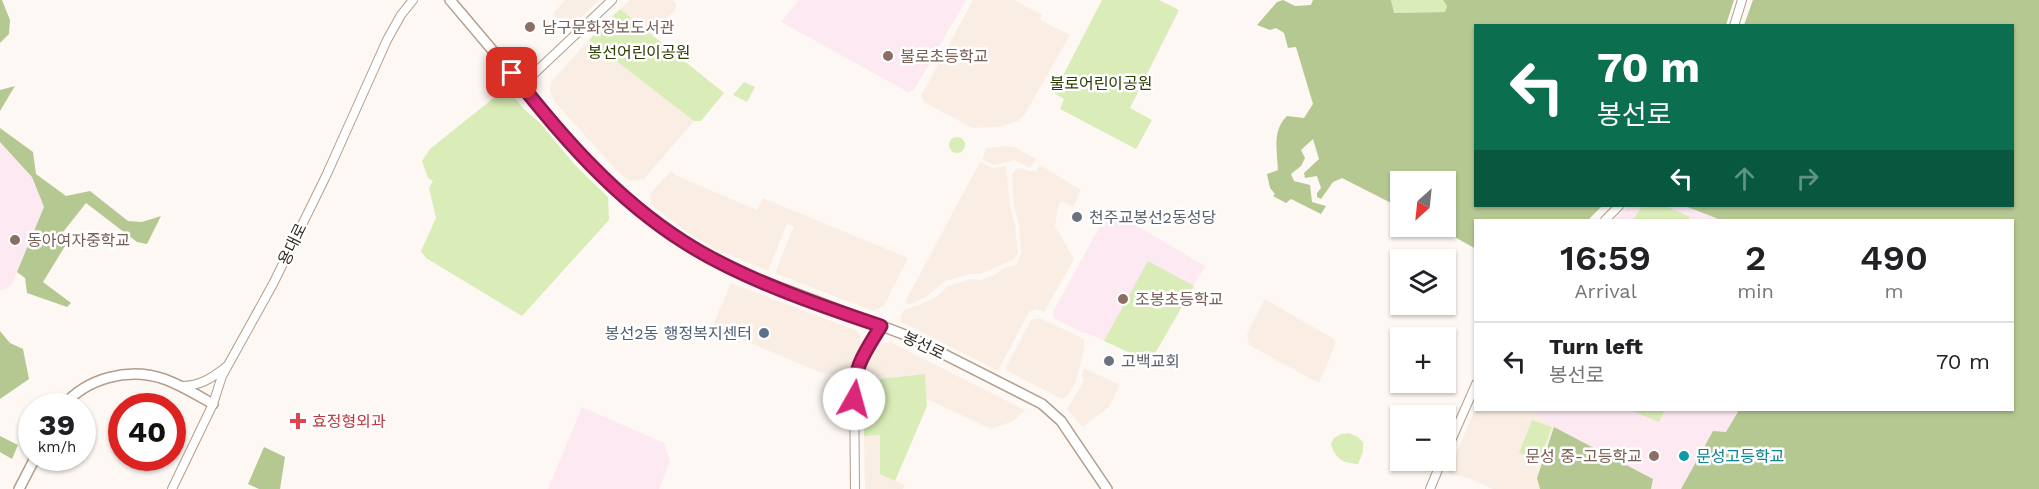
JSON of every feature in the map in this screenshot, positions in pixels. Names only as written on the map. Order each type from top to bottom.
[{"type":"main road","name":"봉선로","points":[[450,0],[581,155],[636,207],[684,243],[734,270],[927,345],[1042,404],[1061,421],[1107,489]]},
{"type":"main road","points":[[77,393],[99,380],[120,375],[156,376],[182,386],[213,404]]},
{"type":"main road","points":[[19,489],[28,471]]},
{"type":"street","name":"용대로","points":[[172,489],[213,404],[217,389],[229,364],[246,337],[297,234],[387,40],[401,15],[413,0]]},
{"type":"street","points":[[522,85],[612,0]]},
{"type":"street","points":[[1735,24],[1742,0]]},
{"type":"street","points":[[1606,219],[1618,207]]},
{"type":"street","points":[[855,489],[854,376],[881,326]]},
{"type":"street","points":[[182,386],[206,381],[229,364]]},
{"type":"street","points":[[1456,429],[1474,389]]},
{"type":"street","points":[[1430,489],[1437,471]]},
{"type":"shaded area","points":[[565,0],[599,0],[571,27],[564,27],[553,14]]},
{"type":"shaded area","points":[[630,0],[672,0],[676,3],[676,8],[653,35],[620,9]]},
{"type":"shaded area","name":"불로초등학교","points":[[799,0],[966,0],[914,90],[908,92],[781,22]]},
{"type":"shaded area","points":[[973,0],[1014,0],[1042,15],[1040,20],[1070,35],[1025,114],[1018,121],[999,127],[972,128],[924,102],[921,96]]},
{"type":"shaded area","points":[[589,40],[694,121],[644,179],[630,181],[619,173],[554,101],[550,91],[551,82]]},
{"type":"shaded area","name":"동아여자중학교","points":[[0,142],[32,177],[44,208],[11,286],[0,291]]},
{"type":"shaded area","points":[[1014,147],[1036,159],[1030,168],[1015,160],[994,165],[982,159],[987,148]]},
{"type":"shaded area","points":[[980,162],[993,168],[1006,166],[1018,253],[1013,260],[980,274],[970,274],[945,281],[926,297],[909,305],[905,302]]},
{"type":"shaded area","points":[[1040,165],[1081,190],[1073,207],[1061,201],[1055,226],[1074,259],[1044,312],[1035,309],[1029,312],[998,371],[902,322],[900,316],[904,310],[929,301],[948,286],[971,279],[981,280],[1004,268],[1016,265],[1021,254],[1012,174],[1016,169],[1022,168],[1036,171]]},
{"type":"shaded area","points":[[671,171],[675,175],[757,210],[763,198],[908,258],[884,306],[873,311],[775,273],[794,226],[787,224],[768,271],[715,249],[690,234],[651,205],[650,194]]},
{"type":"shaded area","points":[[1628,207],[1688,207],[1718,219],[1615,219]]},
{"type":"shaded area","name":"조봉초등학교","points":[[1115,213],[1205,266],[1150,362],[1054,318],[1053,312],[1106,215]]},
{"type":"shaded area","points":[[731,283],[858,331],[862,342],[849,375],[824,374],[712,327]]},
{"type":"shaded area","points":[[1265,299],[1334,339],[1336,343],[1319,383],[1249,345],[1247,333]]},
{"type":"shaded area","points":[[1040,318],[1084,339],[1084,349],[1076,381],[1068,395],[1062,399],[1007,371],[1006,367],[1031,320]]},
{"type":"shaded area","points":[[890,342],[1025,410],[1013,421],[991,429],[927,399],[925,374],[865,388],[865,370],[877,345]]},
{"type":"shaded area","points":[[1084,368],[1120,385],[1109,407],[1082,427],[1067,409],[1084,381],[1082,376]]},
{"type":"shaded area","points":[[582,407],[664,443],[670,462],[659,489],[548,489]]},
{"type":"shaded area","points":[[1474,411],[1530,411],[1554,427],[1537,477],[1540,489],[1493,489],[1468,478],[1448,473],[1456,471],[1456,454]]},
{"type":"shaded area","name":"문성 중-고등학교","points":[[1530,411],[1738,411],[1726,432],[1713,431],[1681,489],[1651,489],[1653,479],[1554,427]]},
{"type":"shaded area","points":[[880,435],[880,474],[905,485],[903,489],[865,489],[864,436]]},
{"type":"green space","points":[[0,0],[10,20],[9,34],[0,43]]},
{"type":"green space","name":"불로어린이공원","points":[[1102,0],[1159,0],[1179,10],[1130,108],[1152,120],[1136,149],[1060,109],[1064,99],[1054,93]]},
{"type":"green space","points":[[1283,0],[1295,6],[1311,5],[1313,0],[1391,0],[1394,13],[1445,12],[1447,6],[1443,0],[1734,0],[1726,24],[1474,24],[1474,207],[1601,207],[1589,219],[1474,219],[1474,248],[1455,237],[1456,171],[1390,171],[1390,202],[1342,178],[1333,182],[1321,199],[1317,197],[1321,188],[1317,176],[1305,178],[1304,173],[1319,159],[1313,139],[1301,150],[1305,158],[1301,166],[1291,174],[1294,181],[1310,185],[1312,202],[1326,206],[1321,214],[1291,199],[1286,203],[1273,196],[1275,194],[1270,188],[1267,174],[1278,170],[1276,141],[1279,128],[1287,116],[1304,118],[1313,104],[1296,47],[1288,48],[1284,33],[1276,28],[1270,30],[1257,25],[1277,2]]},
{"type":"green space","points":[[1391,0],[1443,0],[1447,6],[1445,12],[1393,13]]},
{"type":"green space","points":[[1753,0],[2039,0],[2039,489],[1681,489],[1713,431],[1726,432],[1738,411],[2014,411],[2014,219],[1718,219],[1688,207],[2014,207],[2014,24],[1744,24]]},
{"type":"green space","name":"봉선어린이공원","points":[[620,9],[724,93],[701,121],[694,121],[589,40]]},
{"type":"green space","points":[[744,82],[755,87],[747,102],[733,95]]},
{"type":"green space","points":[[15,86],[0,111],[0,90]]},
{"type":"green space","points":[[506,88],[541,124],[574,164],[608,197],[609,220],[522,316],[426,258],[421,251],[436,218],[429,188],[433,181],[428,178],[422,161],[430,149]]},
{"type":"green space","points":[[0,128],[33,152],[36,174],[66,196],[90,191],[128,221],[142,222],[161,216],[147,244],[137,242],[86,203],[63,232],[70,238],[43,282],[71,303],[67,307],[27,293],[25,278],[17,272],[44,207],[32,177],[0,142]]},
{"type":"green space","points":[[954,137],[960,137],[965,145],[963,151],[954,153],[949,148],[949,142]]},
{"type":"green space","points":[[1641,207],[1668,207],[1690,217],[1689,219],[1634,219]]},
{"type":"green space","points":[[1148,261],[1194,286],[1150,362],[1104,341]]},
{"type":"green space","points":[[0,331],[10,343],[23,349],[29,379],[0,399]]},
{"type":"green space","points":[[925,374],[927,406],[895,481],[880,474],[880,435],[864,436],[865,388],[875,386],[881,379]]},
{"type":"green space","points":[[1632,411],[1664,411],[1659,422]]},
{"type":"green space","points":[[1532,420],[1552,427],[1539,461],[1519,453]]},
{"type":"green space","points":[[1554,427],[1653,479],[1651,489],[1540,489],[1537,478]]},
{"type":"green space","points":[[1349,433],[1363,442],[1363,452],[1358,464],[1340,459],[1331,444],[1334,438]]},
{"type":"green space","points":[[0,436],[18,445],[12,459],[0,452]]},
{"type":"green space","points":[[264,447],[285,457],[280,489],[259,489],[248,484]]},
{"type":"place","name":"남구문화정보도서관","points":[[530,27]]},
{"type":"place","name":"불로초등학교","points":[[888,56]]},
{"type":"place","name":"천주교봉선2동성당","points":[[1077,217]]},
{"type":"place","name":"동아여자중학교","points":[[15,240]]},
{"type":"place","name":"조봉초등학교","points":[[1123,299]]},
{"type":"place","name":"봉선2동 행정복지센터","points":[[764,333]]},
{"type":"place","name":"고백교회","points":[[1109,361]]},
{"type":"place","name":"효정형외과","points":[[298,421]]},
{"type":"place","name":"문성 중-고등학교","points":[[1654,456]]},
{"type":"place","name":"문성고등학교","points":[[1684,456]]},
{"type":"route","points":[[512,73],[581,155],[636,207],[684,243],[734,270],[881,326],[854,376],[854,399]]}]
